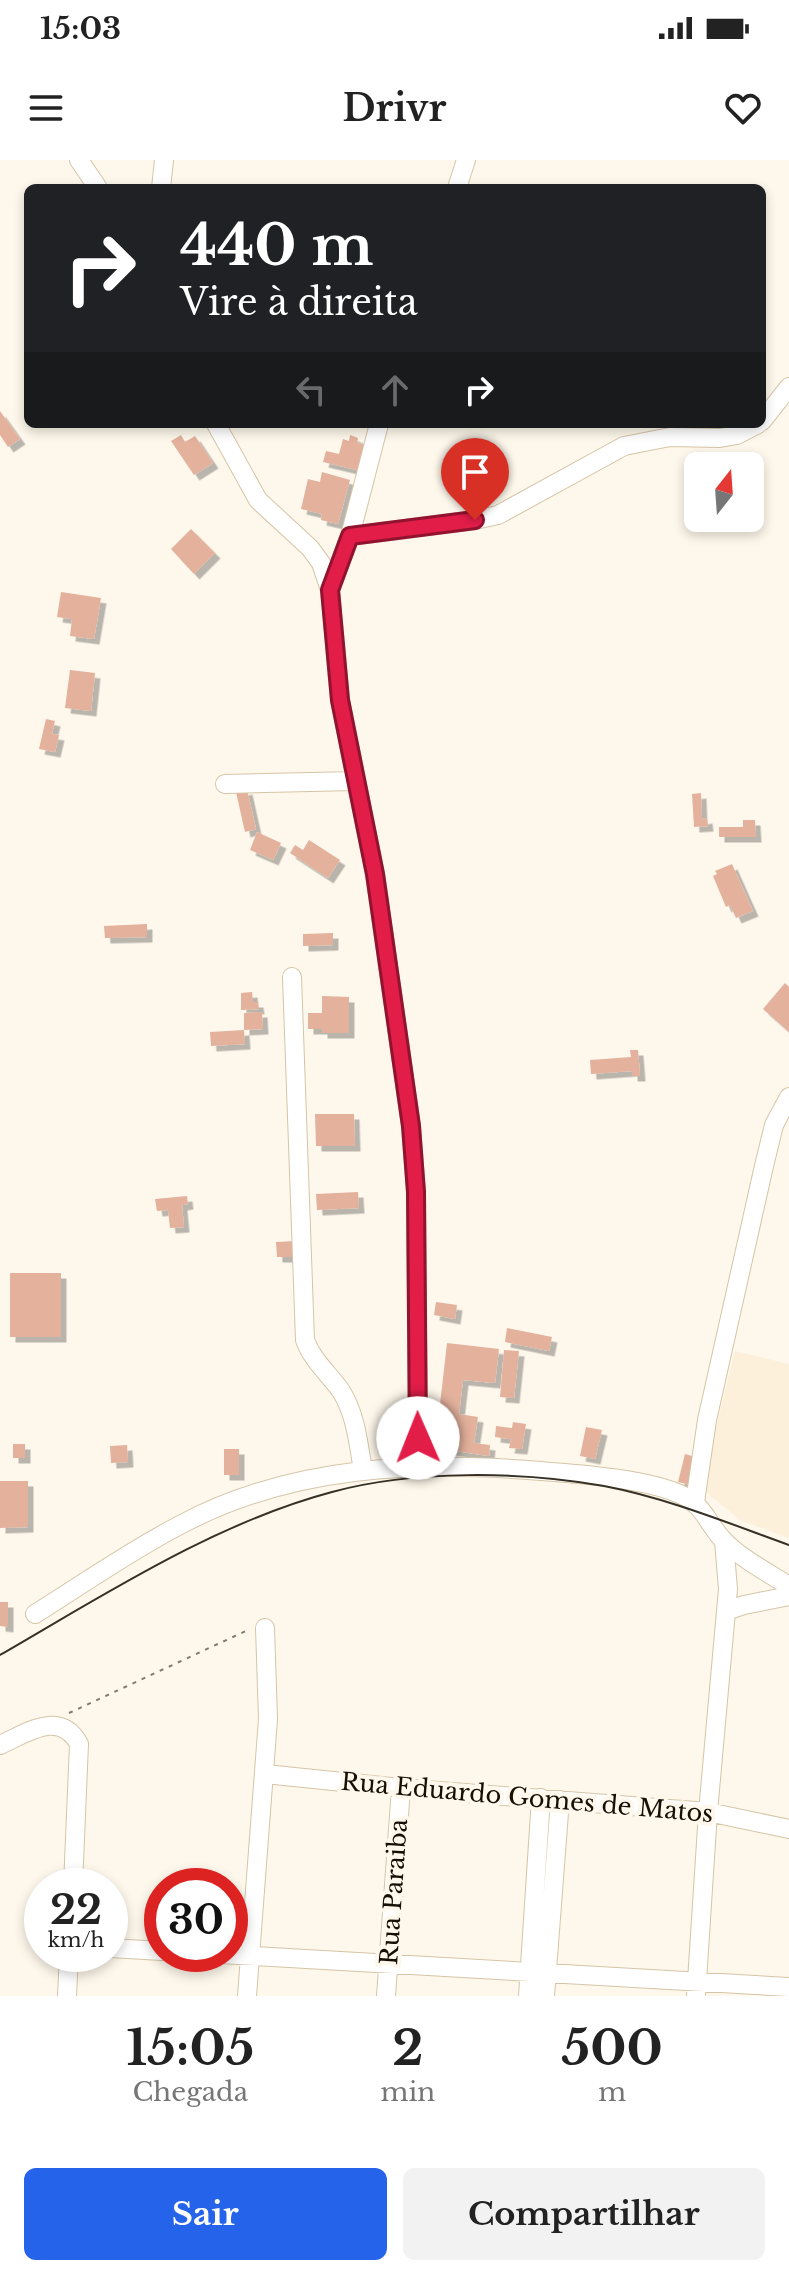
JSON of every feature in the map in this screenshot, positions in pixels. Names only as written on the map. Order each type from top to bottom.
[{"type":"street","points":[[79,160],[95,184]]},
{"type":"street","points":[[161,184],[164,160]]},
{"type":"street","points":[[458,184],[466,160]]},
{"type":"street","points":[[766,415],[789,387]]},
{"type":"street","points":[[218,428],[258,500],[310,548],[321,563],[330,590],[340,700],[375,874],[412,1139],[416,1192],[418,1466]]},
{"type":"street","points":[[330,590],[350,536],[378,428]]},
{"type":"street","points":[[350,536],[498,515],[624,446],[646,439],[737,435],[749,428]]},
{"type":"street","points":[[225,784],[356,781]]},
{"type":"street","points":[[292,977],[305,1340],[341,1391],[352,1413],[363,1470]]},
{"type":"street","points":[[700,1508],[707,1420],[774,1125],[789,1097]]},
{"type":"street","points":[[35,1614],[181,1524],[261,1493],[315,1477],[418,1466],[555,1472],[666,1489],[700,1508],[724,1541],[789,1586]]},
{"type":"street","points":[[696,1989],[726,1611],[728,1575],[724,1541]]},
{"type":"street","points":[[726,1611],[789,1596]]},
{"type":"street","points":[[247,1996],[268,1719],[265,1628]]},
{"type":"street","points":[[0,1745],[39,1727],[64,1727],[73,1733],[79,1744],[74,1868]]},
{"type":"street","name":"Rua Eduardo Gomes de Matos","points":[[265,1774],[708,1812],[789,1829]]},
{"type":"street","name":"Rua Paraiba","points":[[386,1996],[401,1788]]},
{"type":"street","points":[[528,1996],[538,1973],[551,1799]]},
{"type":"street","points":[[249,1955],[538,1973],[696,1989],[789,1987]]},
{"type":"street","points":[[67,1996],[68,1972]]},
{"type":"street","points":[[538,1973],[545,1996]]},
{"type":"path","points":[[68,1714],[239,1633],[265,1628]]},
{"type":"shaded area","points":[[735,1351],[789,1364],[789,1538],[740,1520],[701,1488]]},
{"type":"building","points":[[0,411],[20,439],[8,447],[0,435]]},
{"type":"building","points":[[181,435],[185,442],[195,436],[213,463],[194,475],[171,441]]},
{"type":"building","points":[[350,435],[358,438],[357,443],[371,446],[365,472],[323,462],[326,451],[339,454],[343,439],[349,441]]},
{"type":"building","points":[[322,472],[350,480],[338,524],[321,520],[322,514],[301,509],[308,479],[320,482]]},
{"type":"building","points":[[191,529],[215,553],[194,574],[171,549]]},
{"type":"building","points":[[61,592],[101,598],[94,639],[70,636],[72,619],[57,617]]},
{"type":"building","points":[[70,670],[95,673],[91,711],[65,708]]},
{"type":"building","points":[[46,719],[55,721],[52,734],[59,735],[55,752],[39,749]]},
{"type":"building","points":[[247,789],[256,829],[245,832],[236,792]]},
{"type":"building","points":[[701,793],[702,819],[707,818],[708,826],[694,827],[692,794]]},
{"type":"building","points":[[743,820],[755,820],[756,837],[719,837],[719,827],[743,827]]},
{"type":"building","points":[[257,832],[281,843],[273,860],[250,850]]},
{"type":"building","points":[[309,840],[340,860],[328,878],[290,853],[295,845],[303,850]]},
{"type":"building","points":[[732,864],[753,911],[736,918],[730,905],[726,907],[713,876],[717,874],[715,871]]},
{"type":"building","points":[[147,924],[147,937],[105,938],[104,926]]},
{"type":"building","points":[[333,933],[333,945],[303,946],[303,934]]},
{"type":"building","points":[[785,983],[789,987],[789,1032],[763,1009]]},
{"type":"building","points":[[252,992],[253,1002],[258,1002],[259,1009],[241,1010],[241,993]]},
{"type":"building","points":[[322,996],[349,997],[349,1033],[322,1033],[322,1029],[308,1029],[308,1013],[322,1013]]},
{"type":"building","points":[[262,1012],[263,1029],[244,1030],[244,1013]]},
{"type":"building","points":[[244,1030],[245,1044],[211,1046],[210,1032]]},
{"type":"building","points":[[630,1050],[638,1050],[640,1076],[632,1076],[632,1071],[591,1074],[590,1060],[631,1057]]},
{"type":"building","points":[[315,1114],[354,1114],[355,1146],[316,1146]]},
{"type":"building","points":[[358,1192],[359,1208],[317,1210],[316,1194]]},
{"type":"building","points":[[187,1196],[188,1204],[182,1205],[184,1227],[170,1228],[168,1210],[157,1211],[155,1199]]},
{"type":"building","points":[[297,1241],[297,1257],[277,1257],[276,1242]]},
{"type":"building","points":[[10,1273],[61,1273],[61,1337],[10,1337]]},
{"type":"building","points":[[436,1302],[457,1305],[455,1319],[434,1315]]},
{"type":"building","points":[[507,1328],[552,1337],[549,1351],[505,1342]]},
{"type":"building","points":[[447,1343],[499,1349],[495,1383],[463,1380],[459,1414],[478,1417],[474,1443],[490,1445],[489,1456],[435,1448]]},
{"type":"building","points":[[504,1350],[519,1351],[514,1398],[500,1397]]},
{"type":"building","points":[[513,1422],[526,1424],[522,1449],[509,1448],[511,1439],[495,1437],[496,1426],[512,1428]]},
{"type":"building","points":[[586,1427],[602,1430],[595,1459],[580,1456]]},
{"type":"building","points":[[13,1444],[25,1444],[25,1458],[13,1458]]},
{"type":"building","points":[[127,1445],[128,1462],[111,1463],[110,1446]]},
{"type":"building","points":[[224,1449],[239,1449],[239,1475],[224,1475]]},
{"type":"building","points":[[685,1454],[699,1458],[691,1485],[678,1482]]},
{"type":"building","points":[[0,1481],[28,1481],[28,1527],[0,1528]]},
{"type":"building","points":[[0,1602],[8,1602],[8,1627],[0,1626]]},
{"type":"tram line","points":[[0,1655],[120,1585],[245,1522],[332,1492],[397,1480],[432,1476],[503,1476],[604,1486],[674,1504],[789,1545]]},
{"type":"route","points":[[418,1438],[416,1192],[411,1126],[375,874],[340,700],[330,590],[350,536],[475,520]]}]
